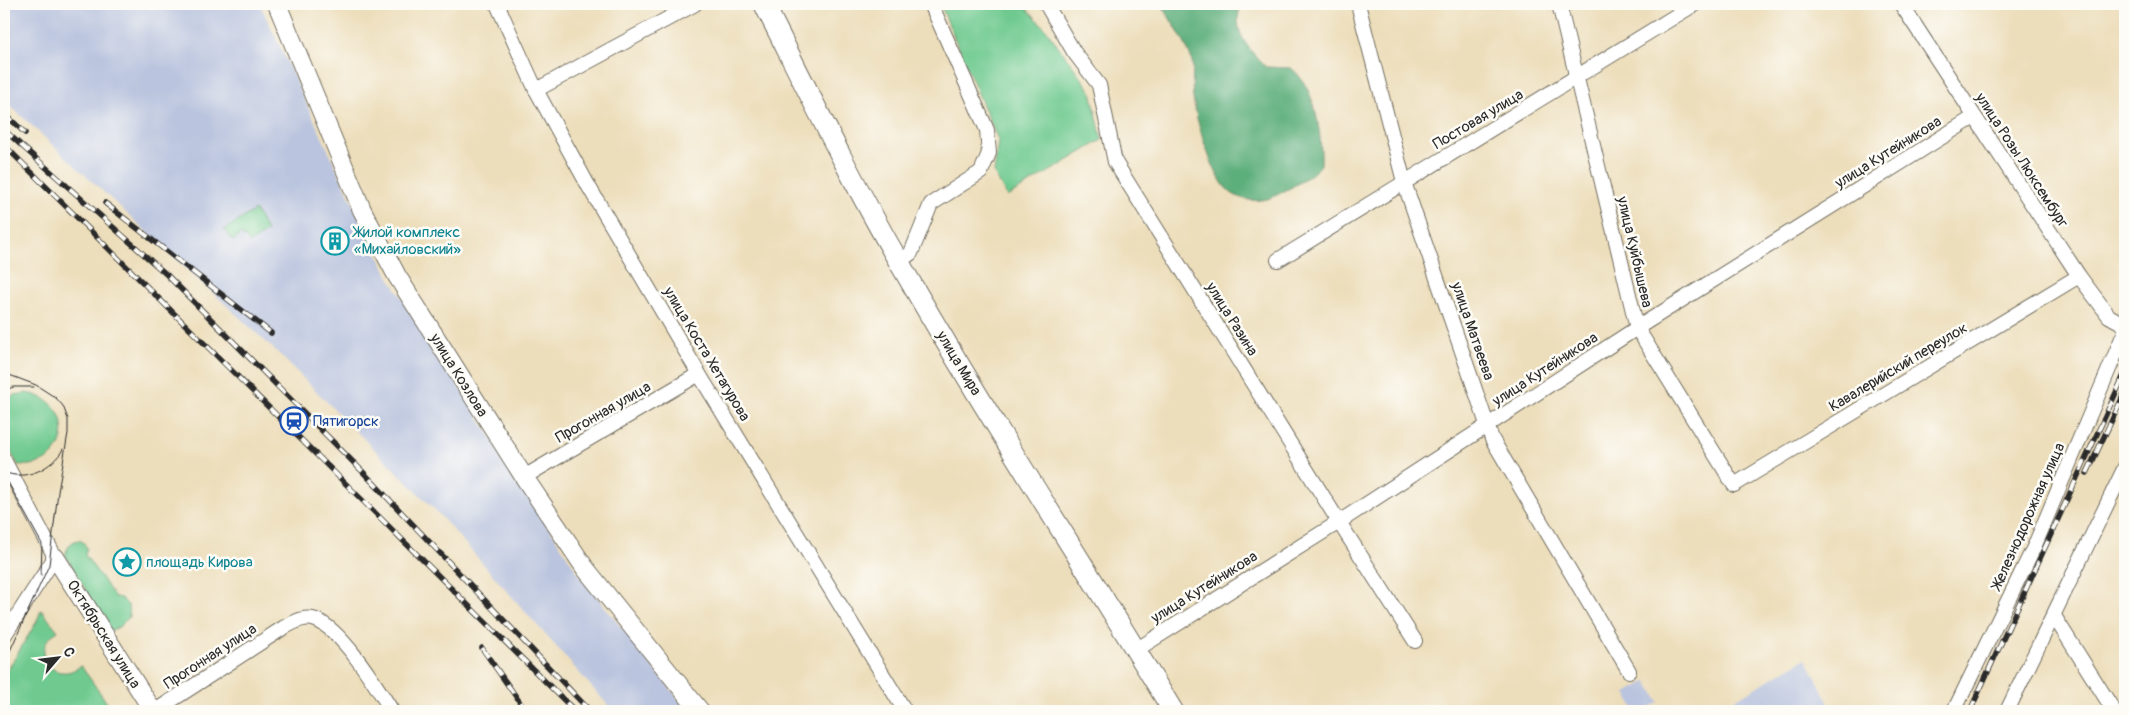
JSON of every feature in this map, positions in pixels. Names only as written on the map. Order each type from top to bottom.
[{"type":"main road","name":"улица Мира","points":[[764,4],[834,143],[898,262],[1017,460],[1172,711]]},
{"type":"street","name":"улица Козлова","points":[[277,4],[362,210],[397,276],[524,477],[585,568],[700,711]]},
{"type":"street","name":"улица Коста Хетагурова","points":[[496,4],[536,90],[589,187],[699,374],[905,711]]},
{"type":"street","points":[[536,90],[695,4]]},
{"type":"street","points":[[898,262],[910,254],[931,204],[980,172],[989,153],[987,130],[932,4]]},
{"type":"street","name":"улица Разина","points":[[1046,4],[1074,52],[1098,84],[1115,162],[1338,522],[1415,641]]},
{"type":"street","name":"улица Матвеева","points":[[1358,4],[1404,182],[1492,439],[1629,671]]},
{"type":"street","name":"улица Куйбышева","points":[[1559,4],[1637,328],[1734,485]]},
{"type":"street","name":"Постовая улица","points":[[1278,260],[1578,78],[1695,4]]},
{"type":"street","name":"улица Розы Люксембург","points":[[1901,4],[2079,276],[2109,316],[2125,325]]},
{"type":"street","name":"улица Кутейникова","points":[[1136,650],[1338,522],[1637,328],[1974,118]]},
{"type":"street","name":"Кавалерийский переулок","points":[[1734,485],[2079,276]]},
{"type":"street","name":"Железнодорожная улица","points":[[1954,711],[2035,545],[2125,331]]},
{"type":"street","name":"Прогонная улица","points":[[524,477],[699,374]]},
{"type":"street","points":[[4,460],[56,557],[4,636]]},
{"type":"street","points":[[2007,711],[2125,467]]},
{"type":"street","name":"Октябрьская улица","points":[[56,557],[154,711]]},
{"type":"street","points":[[2054,616],[2114,711]]},
{"type":"street","name":"Прогонная улица","points":[[154,711],[284,628],[306,618],[316,620],[326,627],[353,653],[392,711]]},
{"type":"shaded area","points":[[4,4],[260,4],[390,279],[578,573],[688,711],[613,711],[437,512],[279,354],[4,100]]},
{"type":"shaded area","points":[[1806,658],[1833,711],[1716,711]]},
{"type":"shaded area","points":[[1647,681],[1659,702],[1643,711],[1635,711],[1626,693]]},
{"type":"green space","points":[[940,4],[1023,4],[1045,28],[1091,91],[1102,140],[1007,197],[994,173],[998,140]]},
{"type":"green space","points":[[1161,4],[1242,4],[1238,22],[1247,46],[1266,67],[1291,68],[1300,76],[1312,99],[1319,127],[1321,153],[1321,165],[1317,170],[1295,185],[1264,200],[1250,200],[1236,196],[1225,187],[1210,157],[1197,119],[1192,93],[1192,61],[1183,41]]},
{"type":"green space","points":[[255,210],[267,231],[250,243],[241,234],[233,241],[224,230]]},
{"type":"green space","points":[[26,393],[43,398],[55,408],[61,420],[62,434],[58,447],[50,457],[36,464],[18,465],[4,440],[4,402],[14,395]]},
{"type":"green space","points":[[79,540],[87,548],[85,555],[115,597],[121,598],[128,605],[129,617],[119,627],[110,631],[65,555],[71,543]]},
{"type":"green space","points":[[41,610],[58,631],[49,639],[44,647],[44,656],[47,663],[53,669],[61,672],[70,671],[81,666],[113,711],[4,711],[4,676],[37,621]]},
{"type":"tram line","points":[[4,373],[36,385],[56,398],[63,406],[68,419],[68,433],[49,565],[4,664]]},
{"type":"tram line","points":[[4,391],[13,387],[34,387]]},
{"type":"tram line","points":[[4,472],[12,475],[21,475],[38,471],[53,462],[63,449]]},
{"type":"tram line","points":[[4,475],[42,544],[41,575]]},
{"type":"railway","points":[[4,113],[25,133]]},
{"type":"railway","points":[[4,130],[167,275],[364,473],[590,711]]},
{"type":"railway","points":[[4,145],[575,711]]},
{"type":"railway","points":[[105,203],[271,333]]},
{"type":"railway","points":[[1970,711],[2125,373]]},
{"type":"railway","points":[[2087,473],[2125,392]]},
{"type":"railway","points":[[482,648],[526,711]]},
{"type":"place","name":"Жилой комплекс «Михайловский»","points":[[335,241]]},
{"type":"place","name":"Пятигорск","points":[[294,421]]},
{"type":"place","name":"площадь Кирова","points":[[127,562]]}]
